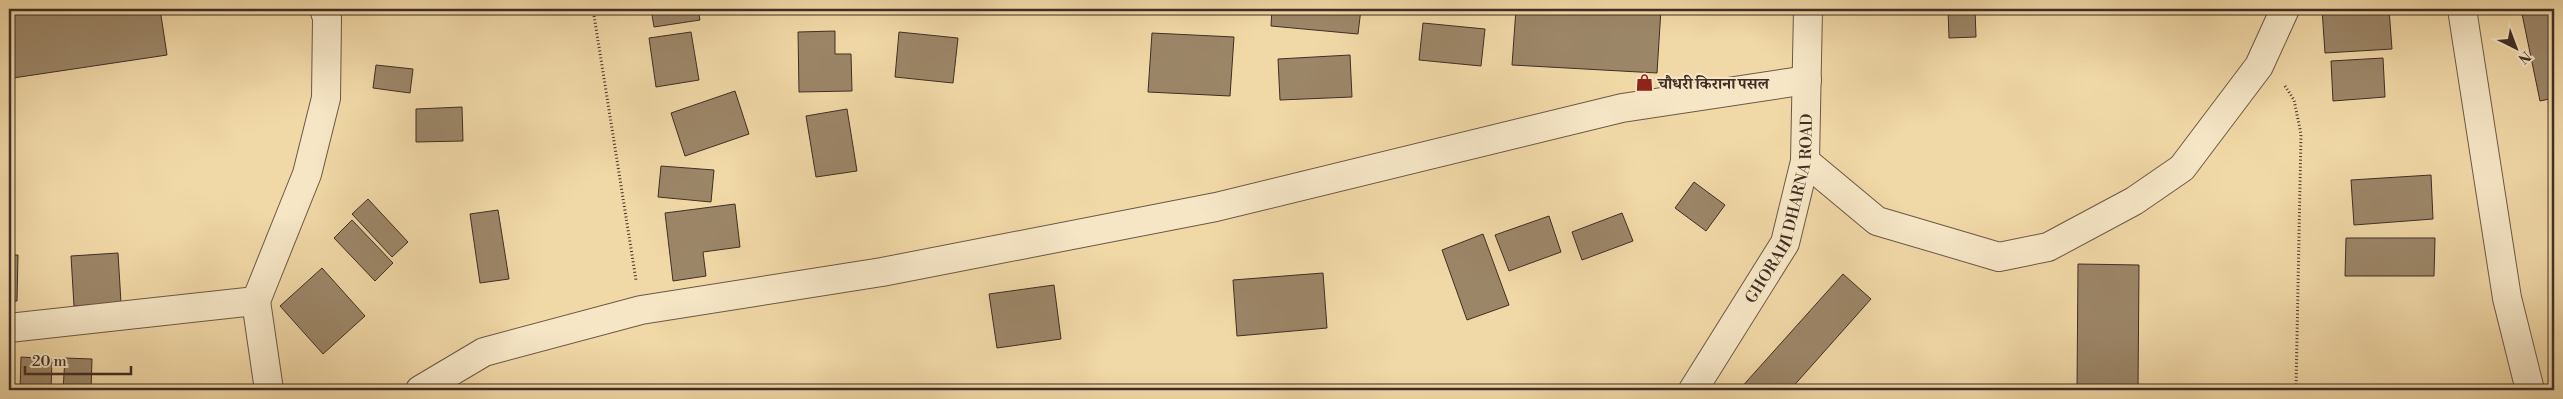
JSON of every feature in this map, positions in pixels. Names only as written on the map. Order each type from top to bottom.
[{"type":"street","points":[[269,390],[256,301],[307,174],[326,98],[327,18],[324,9]]},
{"type":"street","name":"GHORAHI DHARNA ROAD","points":[[1693,390],[1785,243],[1805,161],[1808,9]]},
{"type":"street","points":[[1805,161],[1876,222],[1999,257],[2048,248],[2134,201],[2182,168],[2258,66],[2285,9]]},
{"type":"street","points":[[2462,9],[2508,298],[2530,390]]},
{"type":"street","points":[[420,390],[484,352],[641,310],[882,272],[1216,207],[1622,108],[1807,80]]},
{"type":"street","points":[[9,328],[256,301]]},
{"type":"path","points":[[593,9],[641,310]]},
{"type":"path","points":[[2258,66],[2282,81],[2294,100],[2301,134],[2296,390]]},
{"type":"building","points":[[9,9],[160,9],[167,55],[13,78],[9,49]]},
{"type":"building","points":[[651,9],[698,9],[700,20],[654,27]]},
{"type":"building","points":[[1272,9],[1361,9],[1358,34],[1271,26]]},
{"type":"building","points":[[1516,9],[1661,9],[1657,73],[1512,65]]},
{"type":"building","points":[[1948,9],[1975,9],[1976,37],[1949,38]]},
{"type":"building","points":[[2322,9],[2389,9],[2392,49],[2325,53]]},
{"type":"building","points":[[2521,9],[2554,9],[2554,98],[2540,101]]},
{"type":"building","points":[[1423,23],[1485,29],[1481,66],[1419,60]]},
{"type":"building","points":[[835,31],[835,54],[851,54],[852,91],[799,92],[798,32]]},
{"type":"building","points":[[691,32],[699,80],[656,87],[649,38]]},
{"type":"building","points":[[899,32],[958,38],[953,83],[895,77]]},
{"type":"building","points":[[1152,33],[1234,37],[1230,96],[1148,92]]},
{"type":"building","points":[[1350,55],[1352,97],[1280,100],[1278,59]]},
{"type":"building","points":[[2383,58],[2385,97],[2333,101],[2331,61]]},
{"type":"building","points":[[376,65],[413,69],[410,93],[373,88]]},
{"type":"building","points":[[735,91],[749,134],[685,156],[671,113]]},
{"type":"building","points":[[462,107],[463,141],[416,142],[416,109]]},
{"type":"building","points":[[847,109],[857,171],[816,177],[806,116]]},
{"type":"building","points":[[661,166],[714,170],[711,202],[658,197]]},
{"type":"building","points":[[2431,175],[2433,219],[2354,225],[2351,180]]},
{"type":"building","points":[[1694,182],[1725,205],[1706,231],[1675,208]]},
{"type":"building","points":[[368,199],[408,242],[392,257],[352,214]]},
{"type":"building","points":[[735,204],[740,247],[703,252],[706,276],[673,281],[665,213]]},
{"type":"building","points":[[498,210],[509,279],[480,283],[470,214]]},
{"type":"building","points":[[1622,213],[1633,241],[1582,260],[1572,232]]},
{"type":"building","points":[[1549,216],[1561,252],[1509,271],[1495,235]]},
{"type":"building","points":[[352,220],[393,263],[375,281],[334,238]]},
{"type":"building","points":[[1483,234],[1509,305],[1467,320],[1442,250]]},
{"type":"building","points":[[2346,238],[2435,238],[2434,276],[2345,276]]},
{"type":"building","points":[[118,253],[121,303],[74,306],[71,256]]},
{"type":"building","points":[[9,255],[18,255],[17,301],[9,301]]},
{"type":"building","points":[[2078,264],[2139,265],[2138,390],[2077,390]]},
{"type":"building","points":[[322,268],[365,316],[323,354],[280,306]]},
{"type":"building","points":[[1323,273],[1327,328],[1237,336],[1233,280]]},
{"type":"building","points":[[1843,274],[1871,299],[1790,390],[1739,390]]},
{"type":"building","points":[[1054,285],[1061,339],[997,348],[989,294]]},
{"type":"building","points":[[21,357],[52,359],[51,390],[20,390]]},
{"type":"building","points":[[65,358],[92,359],[91,390],[63,390]]},
{"type":"place","name":"चौधरी किराना पसल","points":[[1644,83]]}]
